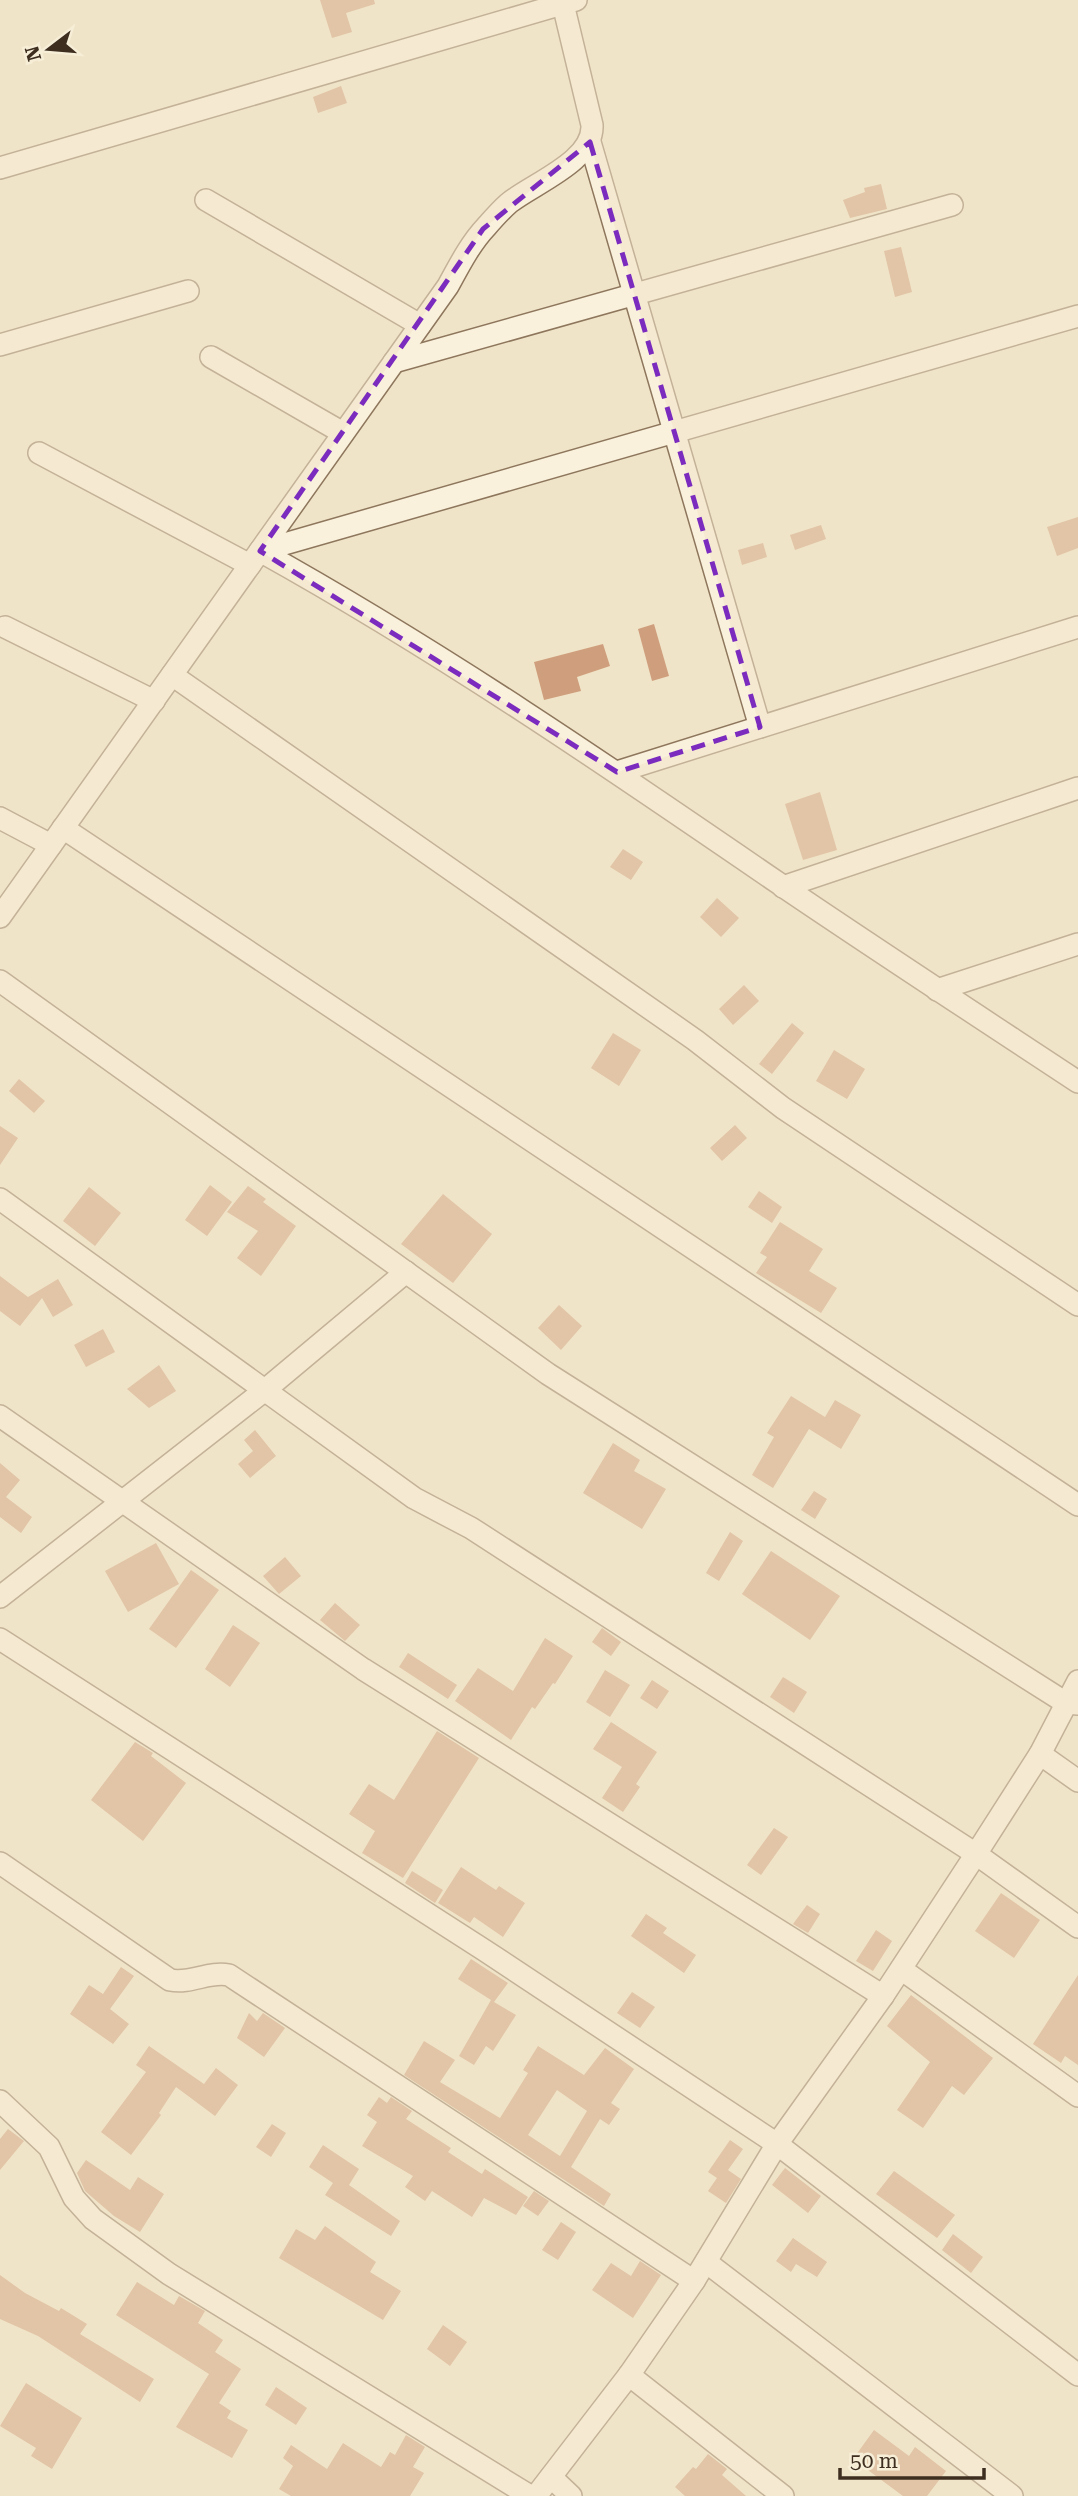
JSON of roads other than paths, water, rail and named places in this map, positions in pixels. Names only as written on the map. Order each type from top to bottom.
[{"type":"street","points":[[0,168],[569,2],[592,125],[590,142],[760,727]]},
{"type":"street","points":[[0,917],[420,325],[483,229],[508,204],[565,166],[590,142]]},
{"type":"street","points":[[205,200],[420,325]]},
{"type":"street","points":[[394,362],[952,205]]},
{"type":"street","points":[[1,342],[188,291]]},
{"type":"street","points":[[255,558],[674,432],[1078,317]]},
{"type":"street","points":[[211,357],[343,433]]},
{"type":"street","points":[[39,453],[255,558],[326,587],[617,772],[783,887],[1078,1083]]},
{"type":"street","points":[[5,627],[154,701]]},
{"type":"street","points":[[617,772],[1078,627]]},
{"type":"street","points":[[172,675],[683,1032],[783,1108],[1078,1305]]},
{"type":"street","points":[[783,887],[1078,788]]},
{"type":"street","points":[[0,818],[57,837],[1078,1505]]},
{"type":"street","points":[[937,990],[1078,944]]},
{"type":"street","points":[[0,981],[548,1374],[1072,1704]]},
{"type":"street","points":[[0,1199],[414,1498],[471,1528],[976,1854],[1078,1927]]},
{"type":"street","points":[[0,1597],[265,1390],[406,1272]]},
{"type":"street","points":[[0,1416],[363,1669],[883,1996]]},
{"type":"street","points":[[0,1639],[484,1950],[777,2144],[1078,2375]]},
{"type":"street","points":[[536,2496],[629,2375],[694,2281],[777,2144],[883,1996],[1072,1704],[1078,1681]]},
{"type":"street","points":[[1040,1754],[1078,1781]]},
{"type":"street","points":[[0,1863],[170,1980],[182,1983],[214,1972],[229,1975],[694,2281]]},
{"type":"street","points":[[901,1969],[1078,2096]]},
{"type":"street","points":[[0,2101],[49,2147],[74,2198],[93,2219],[169,2274],[530,2496]]},
{"type":"street","points":[[706,2262],[1012,2496]]},
{"type":"street","points":[[629,2375],[783,2496]]},
{"type":"street","points":[[551,2477],[571,2496]]}]
